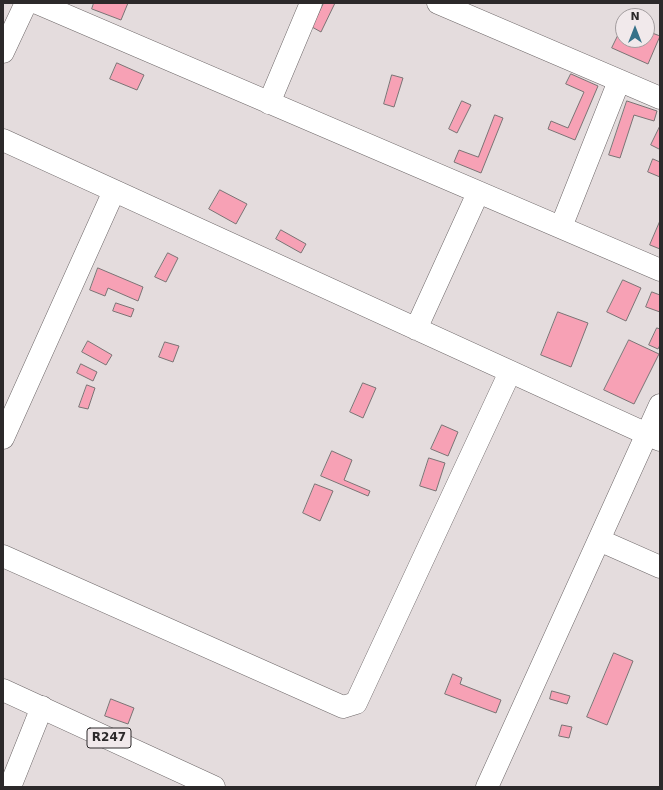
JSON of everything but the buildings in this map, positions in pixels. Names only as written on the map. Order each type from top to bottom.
[{"type":"street","points":[[3,52],[26,3]]},
{"type":"street","points":[[37,3],[660,270]]},
{"type":"street","points":[[269,103],[311,3]]},
{"type":"street","points":[[438,3],[660,98]]},
{"type":"street","points":[[561,228],[619,81]]},
{"type":"street","points":[[3,140],[654,437]]},
{"type":"street","points":[[3,438],[114,191]]},
{"type":"street","points":[[416,328],[478,193]]},
{"type":"street","points":[[3,556],[343,707],[356,703],[510,372]]},
{"type":"street","points":[[493,785],[599,540],[654,437],[660,405]]},
{"type":"street","points":[[599,540],[660,567]]},
{"type":"street","name":"R247","points":[[3,690],[214,787]]},
{"type":"street","points":[[10,787],[42,707]]}]
